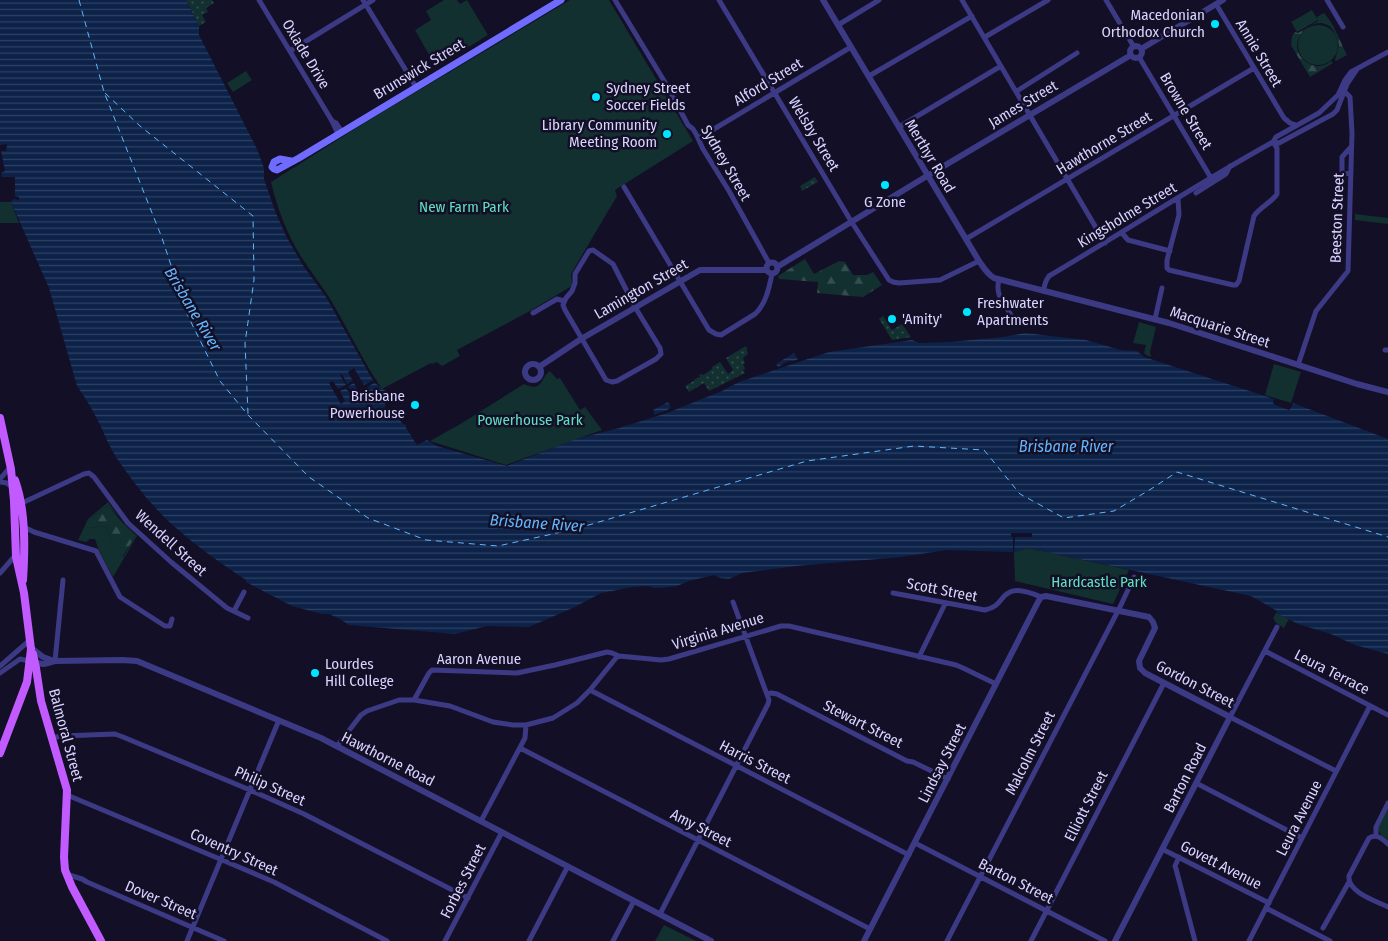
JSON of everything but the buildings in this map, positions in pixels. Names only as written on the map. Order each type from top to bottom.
[{"type":"main road","name":"Brunswick Street","points":[[291,161],[561,0]]},
{"type":"main road","points":[[0,418],[2,435],[8,451],[11,468],[16,557],[23,588]]},
{"type":"main road","points":[[11,468],[22,503],[24,527],[23,588]]},
{"type":"main road","points":[[15,516],[22,503]]},
{"type":"main road","points":[[16,557],[20,556],[24,545]]},
{"type":"main road","name":"Balmoral Street","points":[[23,588],[33,662],[67,795],[64,857],[66,874],[101,941]]},
{"type":"main road","points":[[0,753],[33,662]]},
{"type":"main road","points":[[23,693],[32,688],[40,693]]},
{"type":"street","name":"Oxlade Drive","points":[[259,0],[340,133]]},
{"type":"street","points":[[290,51],[365,2],[373,0]]},
{"type":"street","name":"Sydney Street","points":[[615,0],[666,84],[688,125],[699,138],[703,149],[729,191],[769,269]]},
{"type":"street","name":"Welsby Street","points":[[719,0],[889,280],[899,283],[940,280],[979,261]]},
{"type":"street","name":"Merthyr Road","points":[[823,0],[986,272],[994,278],[1043,291]]},
{"type":"street","points":[[838,25],[879,0]]},
{"type":"street","points":[[962,0],[1105,243]]},
{"type":"street","points":[[985,38],[1048,0]]},
{"type":"street","points":[[1106,0],[1134,46]]},
{"type":"street","points":[[1141,49],[1215,2],[1223,0]]},
{"type":"street","points":[[1327,0],[1343,27]]},
{"type":"street","points":[[365,2],[416,87]]},
{"type":"street","name":"Annie Street","points":[[1215,2],[1284,118],[1296,125]]},
{"type":"street","points":[[868,76],[972,16]]},
{"type":"street","points":[[1134,46],[1139,46],[1141,49]]},
{"type":"street","points":[[1134,46],[1130,51],[1131,55],[1136,58],[1142,54],[1141,49]]},
{"type":"street","name":"Alford Street","points":[[699,138],[851,47]]},
{"type":"street","points":[[1017,91],[1077,52]]},
{"type":"street","points":[[1343,90],[1357,69],[1388,52]]},
{"type":"street","name":"James Street","points":[[928,175],[1131,55]]},
{"type":"street","name":"Browne Street","points":[[1139,57],[1211,178]]},
{"type":"street","points":[[898,127],[1001,66]]},
{"type":"street","name":"Hawthorne Street","points":[[966,239],[1254,68]]},
{"type":"street","name":"Kingsholme Street","points":[[1274,142],[1276,137],[1284,131],[1319,113],[1343,90]]},
{"type":"street","name":"Kingsholme Street","points":[[1043,291],[1049,276],[1231,166],[1274,142],[1279,143],[1333,114],[1338,110],[1343,90]]},
{"type":"street","name":"Beeston Street","points":[[1298,365],[1316,312],[1348,271],[1352,133],[1351,100],[1350,96],[1343,90]]},
{"type":"street","points":[[1284,118],[1284,131]]},
{"type":"street","points":[[1178,199],[1179,215],[1167,260],[1167,268],[1233,286],[1238,284],[1254,216],[1257,211],[1277,194],[1277,148],[1274,142]]},
{"type":"street","points":[[1351,146],[1342,157],[1342,171],[1344,174],[1351,173]]},
{"type":"street","name":"Kingsholme Street","points":[[1196,193],[1226,174],[1231,166]]},
{"type":"street","points":[[624,188],[709,330],[721,335],[759,311],[767,293],[769,269],[776,272],[777,267],[928,175]]},
{"type":"street","points":[[1122,233],[1128,240],[1170,251]]},
{"type":"street","points":[[593,250],[613,264],[635,307],[660,348],[661,354],[656,359],[616,382],[606,380],[565,310],[564,302],[575,283],[574,274],[589,251],[593,250]]},
{"type":"street","name":"Lamington Street","points":[[540,367],[581,339],[700,270],[769,269]]},
{"type":"street","points":[[999,279],[998,293],[1011,315]]},
{"type":"street","points":[[1155,319],[1162,288]]},
{"type":"street","name":"Macquarie Street","points":[[1043,291],[1169,323],[1357,384],[1388,392]]},
{"type":"street","points":[[533,312],[557,299],[564,302]]},
{"type":"street","points":[[0,446],[8,451]]},
{"type":"street","points":[[0,478],[11,468]]},
{"type":"street","name":"Wendell Street","points":[[22,503],[89,473],[128,523],[227,608],[248,618]]},
{"type":"street","points":[[0,482],[7,483],[13,488]]},
{"type":"street","points":[[24,527],[34,532],[96,551],[121,598],[166,627],[171,626],[172,620]]},
{"type":"street","points":[[0,572],[16,557]]},
{"type":"street","name":"Malcolm Street","points":[[947,941],[1134,577]]},
{"type":"street","points":[[0,666],[17,653],[31,646],[43,657],[55,661],[63,580]]},
{"type":"street","name":"Gordon Street","points":[[1010,592],[1015,590],[1033,593],[1041,597],[1050,596],[1149,617],[1153,622],[1154,630],[1139,662],[1139,666],[1144,673],[1336,771]]},
{"type":"street","points":[[234,611],[244,592]]},
{"type":"street","name":"Scott Street","points":[[893,593],[985,610],[996,607],[1010,592]]},
{"type":"street","name":"Lindsay Street","points":[[864,941],[1041,597]]},
{"type":"street","points":[[660,914],[769,700],[733,602]]},
{"type":"street","points":[[919,657],[945,604]]},
{"type":"street","name":"Virginia Avenue","points":[[619,656],[669,659],[774,627],[789,626],[962,668],[996,684]]},
{"type":"street","name":"Barton Road","points":[[1115,941],[1277,627]]},
{"type":"street","name":"Leura Terrace","points":[[1265,651],[1388,715]]},
{"type":"street","name":"Aaron Avenue","points":[[414,700],[429,672],[432,670],[517,673],[554,666],[607,652],[619,656]]},
{"type":"street","points":[[17,653],[21,655],[20,659]]},
{"type":"street","points":[[337,746],[361,715],[399,700],[414,700],[450,706],[493,722],[513,725],[553,718],[577,703],[619,656]]},
{"type":"street","points":[[0,673],[20,659],[33,662]]},
{"type":"street","name":"Hawthorne Road","points":[[33,662],[44,664],[55,661],[133,660],[279,720],[337,746],[711,941]]},
{"type":"street","name":"Elliott Street","points":[[1031,941],[1164,683]]},
{"type":"street","name":"Harris Street","points":[[590,690],[908,855]]},
{"type":"street","name":"Stewart Street","points":[[766,694],[776,694],[907,761],[948,779]]},
{"type":"street","name":"Leura Avenue","points":[[1249,941],[1370,706]]},
{"type":"street","points":[[187,941],[279,720]]},
{"type":"street","points":[[481,821],[525,738],[526,724]]},
{"type":"street","name":"Philip Street","points":[[52,738],[115,734],[304,814],[468,898]]},
{"type":"street","name":"Amy Street","points":[[520,748],[870,929]]},
{"type":"street","points":[[1196,783],[1302,838]]},
{"type":"street","name":"Coventry Street","points":[[67,795],[274,882],[387,941]]},
{"type":"street","points":[[1376,836],[1376,827],[1388,803]]},
{"type":"street","name":"Forbes Street","points":[[445,941],[502,832]]},
{"type":"street","points":[[1323,928],[1349,882],[1349,876],[1369,838],[1372,836],[1380,837],[1388,844]]},
{"type":"street","name":"Barton Street","points":[[915,843],[1105,941]]},
{"type":"street","name":"Govett Avenue","points":[[1162,849],[1330,941]]},
{"type":"street","points":[[1179,857],[1175,866],[1195,941]]},
{"type":"street","points":[[529,941],[568,866]]},
{"type":"street","name":"Dover Street","points":[[66,874],[82,879],[224,941]]},
{"type":"street","points":[[72,887],[78,883],[87,882]]},
{"type":"street","points":[[1349,882],[1356,891],[1388,907]]},
{"type":"street","points":[[613,941],[634,901]]},
{"type":"green space","points":[[186,0],[212,0],[214,3],[206,8],[208,12],[202,15],[206,22],[199,26]]},
{"type":"green space","points":[[444,0],[457,0],[460,4],[467,0],[488,35],[436,67],[415,30],[431,20],[426,11]]},
{"type":"green space","name":"New Farm Park","points":[[570,0],[609,0],[693,141],[615,190],[617,196],[571,274],[572,284],[570,287],[457,350],[460,356],[442,366],[437,362],[431,363],[382,389],[329,298],[290,237],[277,204],[271,182],[366,122]]},
{"type":"green space","points":[[1312,10],[1318,20],[1297,32],[1291,22]]},
{"type":"green space","points":[[1324,13],[1334,28],[1347,55],[1336,61],[1339,43],[1333,30],[1326,24],[1318,23],[1310,26],[1298,40],[1297,48],[1301,57],[1315,66],[1324,65],[1331,61],[1333,63],[1310,77],[1291,45],[1292,36],[1295,32],[1298,33],[1318,21],[1317,17]]},
{"type":"green space","points":[[1318,25],[1329,28],[1335,34],[1338,45],[1335,56],[1329,62],[1318,65],[1307,62],[1301,56],[1298,45],[1301,34],[1307,28]]},
{"type":"green space","points":[[246,71],[252,80],[233,92],[227,83]]},
{"type":"green space","points":[[815,177],[818,182],[802,191],[800,186]]},
{"type":"green space","points":[[0,202],[11,202],[19,223],[0,223]]},
{"type":"green space","points":[[1355,214],[1388,218],[1388,224],[1355,220]]},
{"type":"green space","points":[[805,259],[814,274],[839,261],[845,262],[853,275],[867,275],[873,272],[882,285],[863,297],[817,293],[818,282],[779,279],[778,276]]},
{"type":"green space","points":[[883,316],[892,330],[902,324],[911,337],[892,340],[879,319]]},
{"type":"green space","points":[[1139,322],[1156,327],[1150,352],[1151,357],[1144,353],[1146,345],[1133,343]]},
{"type":"green space","points":[[746,346],[748,354],[743,358],[745,369],[743,370],[745,373],[709,391],[704,383],[689,392],[685,386],[720,362],[728,374],[733,370],[726,358]]},
{"type":"green space","points":[[1274,364],[1301,372],[1291,403],[1265,395]]},
{"type":"green space","name":"Powerhouse Park","points":[[550,371],[557,379],[560,378],[580,410],[585,407],[602,430],[506,465],[430,441],[524,384],[535,387],[541,383]]},
{"type":"green space","points":[[108,502],[137,536],[113,577],[99,551],[95,539],[90,539],[86,542],[78,540],[88,519]],"holes":[[[108,505],[136,536],[123,557],[110,539],[106,528],[101,526],[87,527],[90,519]]]},
{"type":"green space","points":[[108,505],[136,536],[122,557],[110,539],[106,528],[101,526],[86,527],[90,519]]},
{"type":"green space","name":"Hardcastle Park","points":[[1028,548],[1129,570],[1113,604],[1015,581],[1014,552]]},
{"type":"green space","points":[[1276,613],[1289,619],[1284,628],[1276,623],[1273,618]]},
{"type":"green space","points":[[1388,806],[1388,841],[1377,828]]},
{"type":"green space","points":[[664,925],[696,941],[655,941]]},
{"type":"water","name":"Brisbane River","points":[[0,0],[186,0],[199,26],[199,35],[257,149],[264,168],[264,179],[286,236],[304,267],[326,297],[371,377],[376,384],[386,391],[385,414],[394,409],[398,415],[397,417],[405,424],[417,445],[427,440],[437,446],[507,466],[576,439],[667,413],[722,391],[739,382],[829,352],[912,340],[919,343],[950,342],[1025,333],[1086,340],[1121,350],[1137,351],[1144,357],[1274,399],[1273,403],[1275,405],[1289,410],[1293,403],[1388,439],[1388,654],[1355,645],[1331,634],[1298,624],[1276,613],[1277,611],[1251,596],[1028,548],[1014,552],[947,550],[901,557],[796,566],[742,573],[729,579],[714,575],[677,586],[661,588],[648,586],[633,587],[601,593],[575,607],[529,627],[487,626],[455,634],[349,625],[329,614],[292,606],[246,582],[246,580],[192,541],[158,511],[116,457],[94,412],[77,386],[49,288],[11,202],[13,199],[19,200],[19,197],[15,196],[15,177],[2,177],[1,173],[5,171],[1,151],[6,151],[7,144],[0,145]]},
{"type":"water","points":[[794,353],[798,359],[788,361],[778,367],[776,364]]},
{"type":"water","points":[[668,402],[671,407],[668,410],[655,415],[653,410]]},
{"type":"pier","points":[[354,368],[364,385],[376,379],[377,381],[360,394],[354,383],[348,386],[354,396],[352,397],[346,388],[340,391],[345,401],[341,404],[329,383],[333,381],[338,389],[346,385],[340,375],[342,374],[347,384],[353,381],[348,372]]},
{"type":"pier","points":[[1011,533],[1032,533],[1032,537],[1015,537],[1013,552],[1013,537],[1011,537]]},
{"type":"ferry route","points":[[79,0],[104,92],[162,238],[187,314],[220,381],[248,415],[309,477],[368,518],[426,540],[498,546],[575,529],[807,461],[914,446],[984,450],[1020,494],[1064,518],[1114,511],[1177,472],[1388,537]]},
{"type":"ferry route","points":[[105,93],[140,126],[253,216],[254,280],[245,343],[248,414]]},
{"type":"place","name":"Macedonian Orthodox Church","points":[[1215,24]]},
{"type":"place","name":"Sydney Street Soccer Fields","points":[[596,97]]},
{"type":"place","name":"Library Community Meeting Room","points":[[667,134]]},
{"type":"place","name":"G Zone","points":[[885,185]]},
{"type":"place","name":"Freshwater Apartments","points":[[967,312]]},
{"type":"place","name":"'Amity'","points":[[892,319]]},
{"type":"place","name":"Brisbane Powerhouse","points":[[415,405]]},
{"type":"place","name":"Lourdes Hill College","points":[[315,673]]}]
